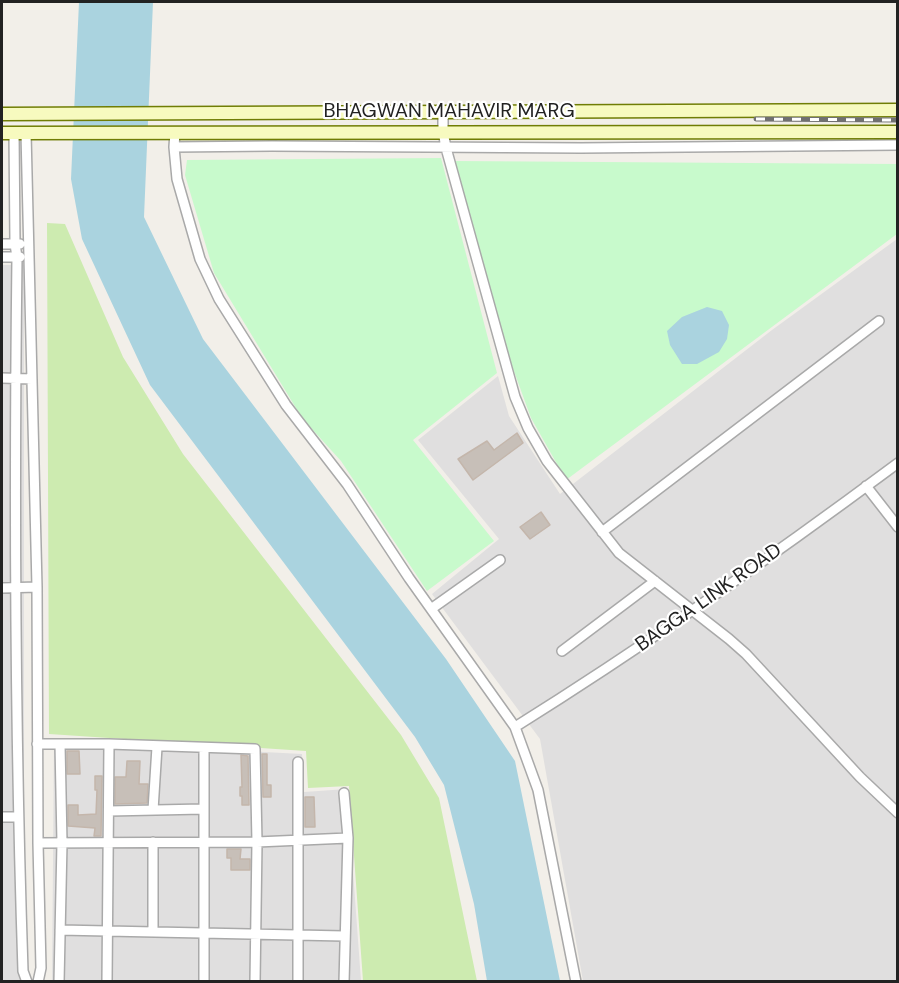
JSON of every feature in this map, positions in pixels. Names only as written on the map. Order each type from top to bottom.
[{"type":"main road","name":"BHAGWAN MAHAVIR MARG","points":[[2,114],[897,110]]},
{"type":"main road","points":[[702,111],[702,131]]},
{"type":"main road","name":"BHAGWAN MAHAVIR MARG","points":[[14,133],[897,132]]},
{"type":"street","points":[[443,112],[446,148],[515,397],[528,428],[548,461],[619,553],[746,654],[860,777],[897,813]]},
{"type":"street","points":[[175,132],[177,179],[200,259],[219,299],[286,405],[347,484],[431,609],[515,727],[538,790],[576,981]]},
{"type":"street","points":[[14,133],[18,817],[23,971],[27,981]]},
{"type":"street","points":[[14,133],[29,257],[37,587],[40,968],[38,981]]},
{"type":"street","points":[[174,147],[897,145]]},
{"type":"street","points":[[2,244],[28,244]]},
{"type":"street","points":[[2,257],[29,257]]},
{"type":"street","points":[[602,532],[879,321]]},
{"type":"street","points":[[2,378],[32,379]]},
{"type":"street","name":"BAGGA LINK ROAD","points":[[515,727],[599,675],[693,611],[897,463]]},
{"type":"street","points":[[866,486],[897,526]]},
{"type":"street","points":[[431,609],[500,560]]},
{"type":"street","points":[[562,651],[655,581]]},
{"type":"street","points":[[2,588],[37,587]]},
{"type":"street","points":[[37,744],[255,749],[257,842],[255,981]]},
{"type":"street","points":[[59,981],[62,843],[60,744]]},
{"type":"street","points":[[107,981],[109,744]]},
{"type":"street","points":[[153,810],[157,747]]},
{"type":"street","points":[[204,748],[204,981]]},
{"type":"street","points":[[298,762],[298,981]]},
{"type":"street","points":[[344,794],[348,838],[344,981]]},
{"type":"street","points":[[109,811],[203,809]]},
{"type":"street","points":[[2,817],[18,817]]},
{"type":"street","points":[[38,843],[298,842],[348,838]]},
{"type":"street","points":[[153,842],[153,932]]},
{"type":"street","points":[[60,930],[344,936]]},
{"type":"shaded area","points":[[897,239],[897,981],[583,981],[540,739],[432,594],[499,539],[418,440],[498,376],[509,416],[560,494],[772,330]]},
{"type":"shaded area","points":[[2,265],[24,265],[24,982],[2,981]]},
{"type":"shaded area","points":[[54,741],[302,754],[304,792],[347,789],[361,981],[52,982]]},
{"type":"green space","points":[[441,158],[497,373],[413,440],[494,541],[427,591],[341,461],[302,418],[214,273],[185,175],[187,160]]},
{"type":"green space","points":[[455,161],[897,164],[897,234],[566,480],[531,418],[507,352]]},
{"type":"green space","points":[[47,223],[65,224],[123,357],[183,454],[401,735],[439,798],[477,981],[363,981],[349,786],[308,788],[306,751],[49,734]]},
{"type":"water","points":[[79,2],[153,2],[144,217],[203,339],[446,659],[515,761],[560,981],[487,981],[474,904],[444,785],[415,737],[150,385],[82,239],[71,179]]},
{"type":"water","points":[[707,307],[722,311],[729,325],[727,339],[719,352],[697,364],[682,364],[670,345],[667,331],[682,317]]},
{"type":"building","points":[[517,433],[523,443],[473,480],[458,459],[487,441],[494,450]]},
{"type":"building","points":[[541,512],[550,525],[530,539],[520,527]]},
{"type":"building","points":[[67,751],[79,751],[80,774],[67,774]]},
{"type":"building","points":[[262,754],[267,754],[267,785],[271,785],[271,797],[263,797]]},
{"type":"building","points":[[241,755],[248,756],[249,805],[242,805],[242,796],[240,796]]},
{"type":"building","points":[[127,761],[140,761],[139,784],[148,784],[147,803],[115,804],[115,777],[126,777]]},
{"type":"building","points":[[95,776],[102,776],[101,836],[94,836],[95,828],[68,826],[68,805],[78,805],[78,815],[96,814]]},
{"type":"building","points":[[305,797],[314,797],[315,827],[305,827]]},
{"type":"building","points":[[227,849],[241,849],[240,859],[250,859],[250,870],[231,870],[231,858],[227,858]]},
{"type":"railway","points":[[756,119],[898,120]]}]
